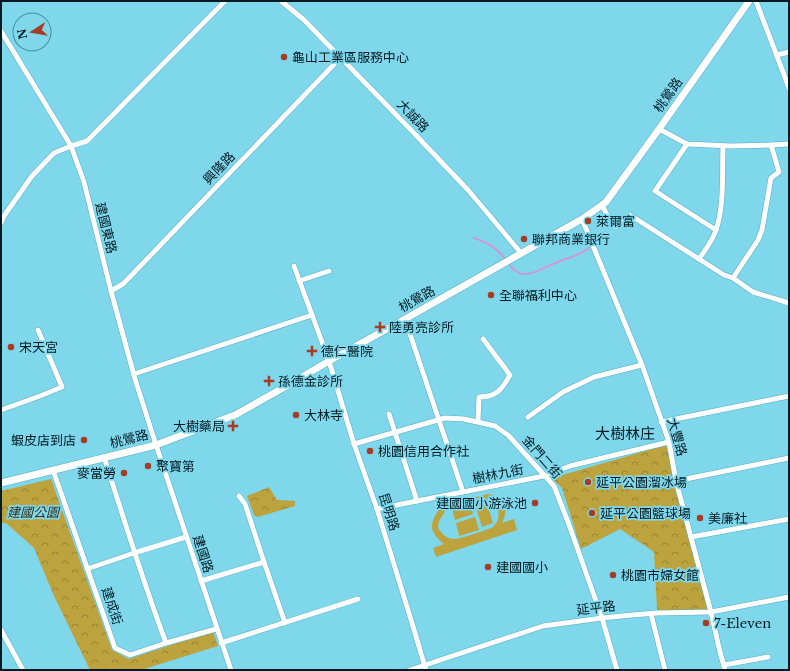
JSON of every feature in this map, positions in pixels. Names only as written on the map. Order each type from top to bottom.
[{"type":"main road","name":"桃鶯路","points":[[1,483],[156,445],[235,415],[582,219],[602,205],[659,129],[749,1]]},
{"type":"street","points":[[1,223],[4,216],[32,176],[54,153],[71,146],[88,142],[225,1]]},
{"type":"street","name":"大誠路","points":[[282,1],[303,19],[341,57],[468,190],[521,253]]},
{"type":"street","points":[[756,1],[789,88]]},
{"type":"street","name":"建國東路","points":[[1,31],[71,146],[84,182],[111,291],[134,374],[156,445]]},
{"type":"street","points":[[777,55],[789,52]]},
{"type":"street","name":"興隆路","points":[[111,291],[123,284],[341,57]]},
{"type":"street","points":[[659,129],[686,144],[723,146],[789,144]]},
{"type":"street","points":[[686,144],[655,191],[716,230]]},
{"type":"street","points":[[732,278],[758,240],[762,230],[771,178],[779,172],[771,145]]},
{"type":"street","points":[[699,258],[713,237],[721,209],[723,146]]},
{"type":"street","points":[[602,205],[612,225],[616,227],[630,214],[753,292],[789,303]]},
{"type":"street","name":"大豐路","points":[[582,219],[642,365],[668,442],[676,481],[725,667]]},
{"type":"street","name":"昆明路","points":[[294,266],[329,361],[354,444],[377,509],[425,668]]},
{"type":"street","points":[[299,281],[329,271]]},
{"type":"street","points":[[134,374],[312,316]]},
{"type":"street","points":[[405,319],[463,492]]},
{"type":"street","points":[[1,410],[40,396],[62,386],[38,330]]},
{"type":"street","points":[[478,421],[479,397],[492,396],[502,388],[510,375],[483,339]]},
{"type":"street","points":[[528,417],[563,392],[594,377],[642,365]]},
{"type":"street","points":[[661,422],[789,396]]},
{"type":"street","points":[[389,414],[416,500]]},
{"type":"street","name":"金門二街","points":[[354,444],[445,418],[478,421],[495,426],[508,436],[554,486],[602,618],[617,670]]},
{"type":"street","name":"樹林九街","points":[[377,509],[416,500],[544,476],[570,466],[668,442]]},
{"type":"street","name":"建國路","points":[[156,445],[221,644],[231,670]]},
{"type":"street","points":[[104,457],[134,553],[166,643]]},
{"type":"street","points":[[676,481],[789,458]]},
{"type":"street","name":"建成街","points":[[53,470],[115,648],[130,655],[216,628]]},
{"type":"street","points":[[239,496],[245,504],[285,623]]},
{"type":"street","points":[[691,537],[789,518]]},
{"type":"street","points":[[87,569],[186,537]]},
{"type":"street","points":[[201,581],[264,562]]},
{"type":"street","name":"延平路","points":[[410,670],[425,668],[543,626],[602,618],[651,614],[711,612],[789,597]]},
{"type":"street","points":[[221,644],[358,599]]},
{"type":"street","points":[[651,614],[665,670]]},
{"type":"street","points":[[1,630],[23,670]]},
{"type":"street","points":[[725,667],[768,657]]},
{"type":"green space","points":[[666,445],[700,571],[709,611],[657,610],[654,552],[620,529],[581,549],[562,488],[552,478]]},
{"type":"green space","name":"建國公園","points":[[51,479],[112,650],[129,659],[213,631],[218,646],[141,670],[90,670],[54,596],[34,548],[6,523],[1,523],[1,491]]},
{"type":"green space","points":[[269,487],[277,500],[295,501],[295,506],[258,517],[254,515],[247,496]]},
{"type":"green space","points":[[488,494],[498,498],[503,503],[505,515],[502,523],[514,519],[517,530],[436,557],[433,548],[444,544],[435,535],[432,526],[434,517],[441,506]],"holes":[[[483,499],[495,506],[499,515],[493,527],[456,539],[448,538],[438,528],[439,521],[446,510]]]},
{"type":"green space","points":[[486,500],[493,523],[482,527],[475,504]]},
{"type":"green space","points":[[470,504],[473,514],[455,520],[452,509]]},
{"type":"green space","points":[[475,517],[479,530],[459,536],[456,523]]},
{"type":"waterway","points":[[474,238],[492,246],[506,260]]},
{"type":"waterway","points":[[508,263],[518,273],[530,274],[552,264],[578,255],[590,247]]},
{"type":"place","name":"龜山工業區服務中心","points":[[284,57]]},
{"type":"place","name":"萊爾富","points":[[588,221]]},
{"type":"place","name":"聯邦商業銀行","points":[[524,239]]},
{"type":"place","name":"全聯福利中心","points":[[491,295]]},
{"type":"place","name":"陸勇亮診所","points":[[380,327]]},
{"type":"place","name":"宋天宮","points":[[11,347]]},
{"type":"place","name":"德仁醫院","points":[[312,351]]},
{"type":"place","name":"孫德金診所","points":[[269,381]]},
{"type":"place","name":"大林寺","points":[[296,415]]},
{"type":"place","name":"大樹藥局","points":[[233,426]]},
{"type":"place","name":"蝦皮店到店","points":[[84,440]]},
{"type":"place","name":"桃園信用合作社","points":[[370,451]]},
{"type":"place","name":"聚寶第","points":[[148,466]]},
{"type":"place","name":"麥當勞","points":[[124,473]]},
{"type":"place","name":"延平公園溜冰場","points":[[588,482]]},
{"type":"place","name":"建國國小游泳池","points":[[535,503]]},
{"type":"place","name":"延平公園籃球場","points":[[592,513]]},
{"type":"place","name":"美廉社","points":[[700,518]]},
{"type":"place","name":"建國國小","points":[[488,567]]},
{"type":"place","name":"桃園市婦女館","points":[[613,575]]},
{"type":"place","name":"7-Eleven","points":[[706,623]]},
{"type":"district","name":"大樹林庄","points":[[625,433]]}]
